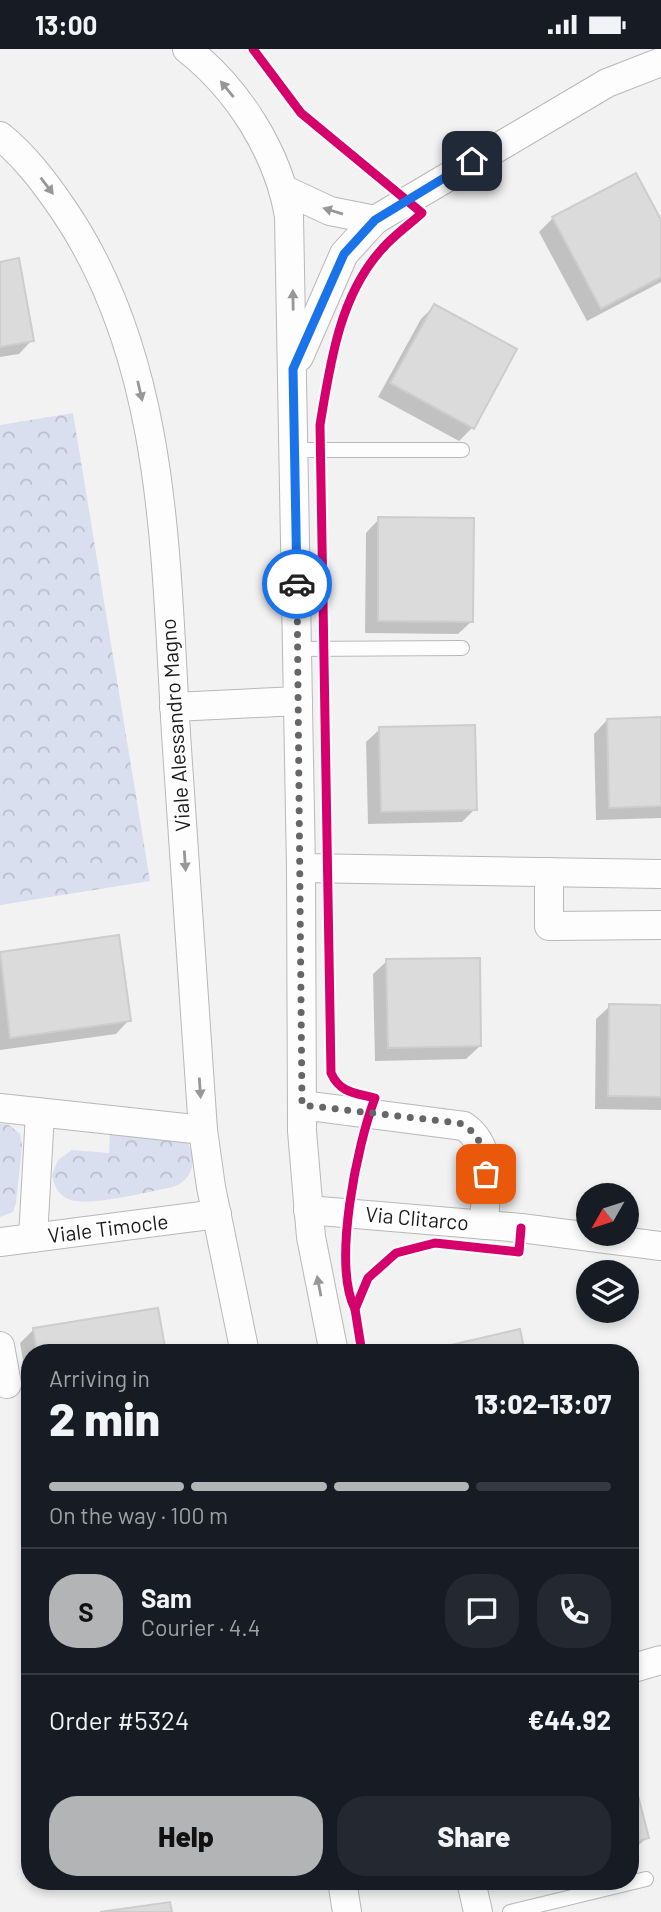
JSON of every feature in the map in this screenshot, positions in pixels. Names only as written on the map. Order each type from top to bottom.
[{"type":"street","points":[[187,49],[221,81],[242,107],[266,150],[283,189],[291,232],[302,1105],[308,1210],[332,1344]]},
{"type":"street","points":[[293,369],[344,254],[375,220],[607,83],[661,62]]},
{"type":"street","name":"Viale Alessandro Magno","points":[[0,136],[43,180],[76,228],[105,283],[126,339],[143,402],[157,484],[203,1129],[243,1344]]},
{"type":"street","points":[[283,189],[330,211],[375,220]]},
{"type":"street","points":[[174,707],[298,701]]},
{"type":"street","points":[[301,868],[661,874]]},
{"type":"street","points":[[549,871],[550,926],[661,925]]},
{"type":"street","name":"Via Clitarco","points":[[302,1105],[464,1125],[478,1139],[485,1157],[484,1225]]},
{"type":"street","points":[[0,1108],[203,1129]]},
{"type":"street","points":[[33,1238],[40,1113]]},
{"type":"street","name":"Via Clitarco","points":[[308,1210],[484,1225],[661,1246]]},
{"type":"street","name":"Viale Timocle","points":[[0,1242],[217,1214]]},
{"type":"street","points":[[0,1346],[7,1384]]},
{"type":"street","points":[[639,1666],[661,1660]]},
{"type":"street","points":[[343,1890],[346,1912]]},
{"type":"street","points":[[473,1890],[478,1912]]},
{"type":"lane","points":[[295,450],[462,450]]},
{"type":"lane","points":[[298,649],[462,648]]},
{"type":"lane","points":[[639,1881],[646,1879]]},
{"type":"lane","points":[[510,1912],[601,1890]]},
{"type":"green space","points":[[73,413],[150,881],[0,905],[0,425]]},
{"type":"green space","points":[[0,1124],[9,1125],[20,1134],[22,1146],[16,1203],[13,1212],[0,1217]]},
{"type":"green space","points":[[110,1134],[187,1142],[192,1155],[192,1168],[180,1184],[173,1187],[102,1200],[75,1201],[63,1196],[56,1188],[52,1175],[58,1160],[72,1150],[109,1153]]},
{"type":"building","points":[[636,173],[661,220],[661,277],[601,309],[552,217]]},
{"type":"building","points":[[19,258],[34,341],[0,347],[0,262]]},
{"type":"building","points":[[434,304],[517,349],[474,429],[390,383]]},
{"type":"building","points":[[378,517],[474,518],[473,622],[378,621]]},
{"type":"building","points":[[661,717],[661,806],[609,808],[607,719]]},
{"type":"building","points":[[475,725],[477,810],[381,812],[379,727]]},
{"type":"building","points":[[119,935],[131,1021],[10,1038],[0,952]]},
{"type":"building","points":[[480,958],[481,1046],[388,1048],[386,959]]},
{"type":"building","points":[[609,1004],[661,1005],[661,1097],[608,1096]]},
{"type":"building","points":[[158,1308],[164,1344],[36,1344],[33,1328]]},
{"type":"building","points":[[520,1329],[523,1344],[455,1344]]},
{"type":"building","points":[[639,1800],[649,1838],[639,1841]]},
{"type":"building","points":[[170,1902],[172,1912],[100,1912]]},
{"type":"cycle path","points":[[253,49],[301,113],[422,213],[382,249],[356,288],[339,332],[320,425],[331,1073],[344,1088],[375,1098],[361,1144],[346,1235],[349,1289],[355,1309]]},
{"type":"cycle path","points":[[361,1344],[355,1309],[368,1278],[396,1253],[435,1243],[519,1252],[521,1228]]},
{"type":"way so far","points":[[297,584],[302,1105],[394,1118],[459,1123],[478,1139],[485,1157],[486,1174]]},
{"type":"route","points":[[297,584],[293,369],[344,254],[375,220],[472,161]]}]
